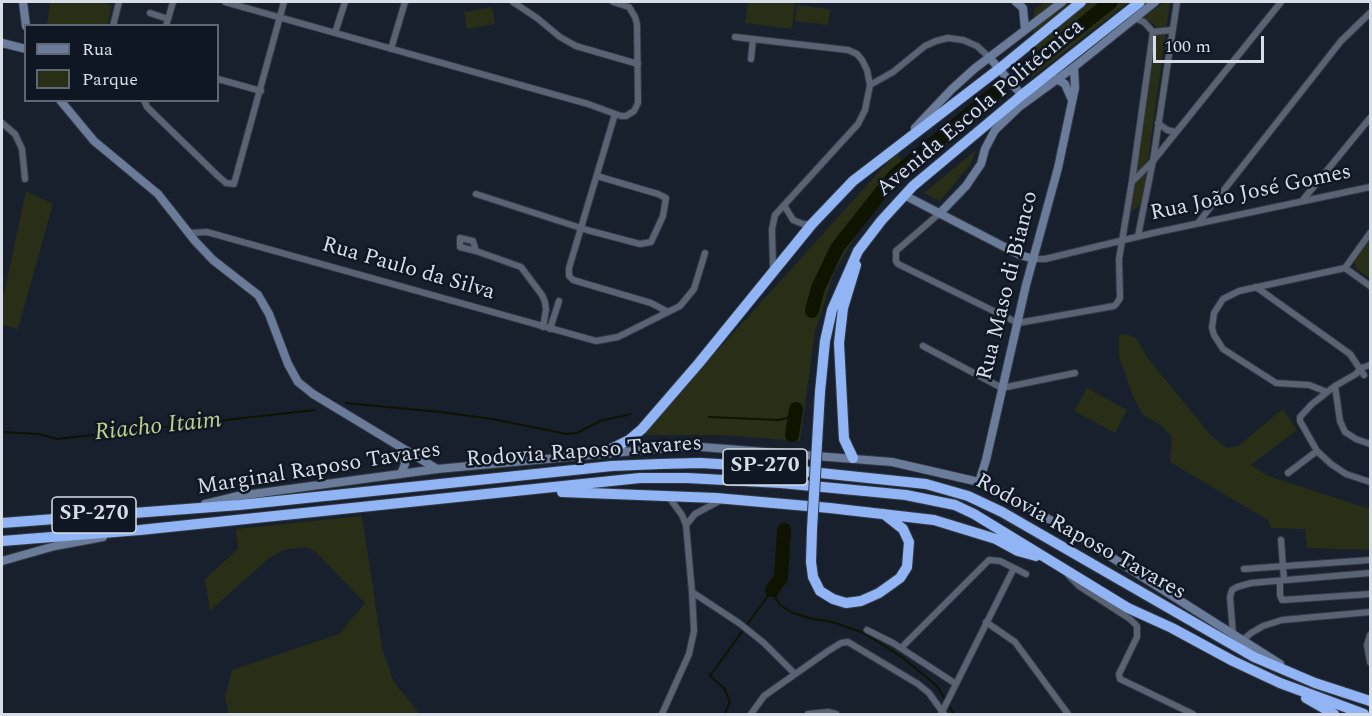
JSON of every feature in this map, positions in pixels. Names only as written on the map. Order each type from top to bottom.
[{"type":"highway","name":"Avenida Escola Politécnica","points":[[605,452],[629,440],[642,429],[812,224],[853,181],[905,140],[1001,71],[1081,2]]},
{"type":"highway","name":"Avenida Escola Politécnica","points":[[884,514],[903,529],[909,542],[907,567],[900,578],[879,593],[861,601],[846,603],[833,599],[820,591],[813,578],[811,561],[825,341],[832,310],[858,251],[904,195],[1021,94],[1105,35],[1140,2]]},
{"type":"highway","points":[[853,458],[844,439],[839,343],[843,308],[855,272],[858,251]]},
{"type":"highway","name":"Rodovia Raposo Tavares","points":[[2,523],[187,508],[612,466],[700,463],[753,466],[926,484],[968,496],[1002,512],[1254,657],[1297,676],[1371,701]]},
{"type":"highway","name":"Rodovia Raposo Tavares","points":[[2,541],[140,530],[640,478],[781,483],[906,495],[954,505],[994,525],[1128,608],[1280,683],[1364,714]]},
{"type":"highway","points":[[507,491],[723,499],[934,520],[996,539],[1018,552],[1046,558]]},
{"type":"highway","points":[[1280,683],[1331,714]]},
{"type":"main road","points":[[23,2],[26,24]]},
{"type":"main road","points":[[1016,2],[1023,8],[1025,28]]},
{"type":"main road","name":"Avenida Escola Politécnica","points":[[905,140],[952,89],[1003,45],[1062,2]]},
{"type":"main road","points":[[940,213],[966,186],[981,164],[985,149],[995,130],[1021,94],[1057,79],[1074,67],[1105,35],[1155,2]]},
{"type":"main road","points":[[14,46],[24,40]]},
{"type":"main road","points":[[2,42],[24,48]]},
{"type":"main road","points":[[1001,71],[999,58],[1003,45]]},
{"type":"main road","points":[[989,57],[1021,94]]},
{"type":"main road","name":"Rua Maso di Bianco","points":[[979,482],[1058,168],[1071,98],[1075,88],[1074,67]]},
{"type":"main road","points":[[1057,79],[1065,84],[1071,98]]},
{"type":"main road","points":[[62,102],[94,141],[158,194],[213,260],[258,295],[269,314],[293,375],[298,381],[313,394],[437,469]]},
{"type":"main road","points":[[904,195],[1020,255],[1034,259]]},
{"type":"main road","name":"Marginal Raposo Tavares","points":[[187,508],[238,496],[437,469],[689,446],[853,458],[902,464],[979,482],[1043,515],[1244,640],[1297,676]]},
{"type":"main road","points":[[401,474],[405,464],[402,448]]},
{"type":"main road","points":[[2,561],[55,546],[140,530]]},
{"type":"street","points":[[114,24],[119,2]]},
{"type":"street","points":[[150,14],[167,22],[173,2]]},
{"type":"street","points":[[225,2],[626,116],[632,113],[638,103],[635,16],[629,7],[613,2]]},
{"type":"street","points":[[144,102],[218,176],[226,183],[234,184],[284,2]]},
{"type":"street","points":[[335,33],[345,2]]},
{"type":"street","points":[[392,49],[405,2]]},
{"type":"street","points":[[513,2],[537,18],[560,38],[576,46],[638,64]]},
{"type":"street","points":[[1138,236],[1153,161],[1177,2]]},
{"type":"street","points":[[1132,182],[1153,161],[1281,2]]},
{"type":"street","points":[[1198,223],[1341,41],[1371,13]]},
{"type":"street","points":[[940,213],[901,245],[895,254],[898,264],[1018,323],[1114,306],[1117,303],[1120,298],[1119,259],[1153,32],[1144,22],[1134,18]]},
{"type":"street","points":[[1153,32],[1172,30]]},
{"type":"street","points":[[735,37],[848,50],[857,54],[862,60],[870,85],[865,110],[858,124],[776,215],[773,221],[773,270]]},
{"type":"street","points":[[870,85],[893,72],[925,46],[948,38],[963,40],[977,46],[989,57]]},
{"type":"street","points":[[751,59],[753,39]]},
{"type":"street","points":[[219,79],[261,91]]},
{"type":"street","points":[[615,114],[569,268],[569,276],[573,280],[651,303],[668,312],[680,306],[690,296],[705,253]]},
{"type":"street","points":[[1302,201],[1371,118]]},
{"type":"street","points":[[2,123],[15,134],[22,149],[26,179]]},
{"type":"street","points":[[1158,123],[1167,130],[1175,132]]},
{"type":"street","points":[[476,194],[582,228],[645,244],[653,240],[663,216],[666,201],[664,196],[597,176]]},
{"type":"street","name":"Rua João José Gomes","points":[[1034,259],[1045,259],[1138,236],[1371,187]]},
{"type":"street","points":[[784,205],[793,220],[803,224],[812,224]]},
{"type":"street","name":"Rua Paulo da Silva","points":[[189,233],[207,232],[596,340],[618,337],[668,312]]},
{"type":"street","points":[[1327,392],[1309,385],[1276,383],[1270,380],[1222,349],[1216,340],[1212,320],[1217,306],[1228,295],[1345,268],[1371,233]]},
{"type":"street","points":[[476,252],[521,267],[545,302],[547,328]]},
{"type":"street","points":[[1345,268],[1371,286]]},
{"type":"street","points":[[1256,287],[1350,354],[1367,375]]},
{"type":"street","points":[[547,328],[559,301]]},
{"type":"street","points":[[923,346],[1002,388],[1075,373]]},
{"type":"street","points":[[1371,365],[1361,368],[1356,374],[1335,386],[1300,417],[1317,451],[1331,464],[1346,474],[1371,482]]},
{"type":"street","points":[[1356,374],[1367,375]]},
{"type":"street","points":[[1335,386],[1340,421],[1345,432],[1371,444]]},
{"type":"street","points":[[1288,473],[1317,451]]},
{"type":"street","points":[[662,714],[689,654],[693,631],[686,525],[682,515],[667,496]]},
{"type":"street","points":[[686,525],[695,514],[723,499]]},
{"type":"street","points":[[1281,540],[1283,566],[1280,595],[1282,600],[1371,594]]},
{"type":"street","points":[[901,648],[989,560],[995,560],[1026,574]]},
{"type":"street","points":[[1244,569],[1371,560]]},
{"type":"street","points":[[751,714],[764,696],[841,643],[848,642],[918,684],[943,712],[1014,568]]},
{"type":"street","points":[[1063,569],[1079,586],[1137,626],[1137,637],[1119,674],[1120,679],[1193,714]]},
{"type":"street","points":[[1233,634],[1230,597],[1232,590],[1237,587],[1251,583],[1371,573]]},
{"type":"street","points":[[692,592],[739,623],[764,643],[795,674]]},
{"type":"street","points":[[1244,640],[1263,626],[1282,620],[1371,612]]},
{"type":"street","points":[[986,622],[1015,642],[1068,714]]},
{"type":"street","points":[[867,630],[901,648],[956,684]]},
{"type":"street","points":[[1371,635],[1367,645],[1371,662]]},
{"type":"street","points":[[808,714],[828,712],[836,714]]},
{"type":"green space","points":[[50,2],[104,2],[112,6],[107,24],[47,24]]},
{"type":"green space","points":[[748,2],[795,3],[792,29],[745,23]]},
{"type":"green space","points":[[1044,2],[1129,2],[1031,78],[1034,10]]},
{"type":"green space","points":[[1165,2],[1170,2],[1142,203],[1131,212],[1157,31],[1155,25],[1144,17]]},
{"type":"green space","points":[[797,5],[830,9],[828,25],[795,21]]},
{"type":"green space","points":[[492,7],[495,24],[467,29],[464,12]]},
{"type":"green space","points":[[977,149],[970,165],[940,201],[924,193]]},
{"type":"green space","points":[[896,153],[910,172],[864,222],[834,272],[815,332],[800,441],[723,435],[641,435]]},
{"type":"green space","points":[[26,191],[53,204],[18,329],[2,325],[2,293],[4,293]]},
{"type":"green space","points":[[1370,238],[1370,279],[1357,269],[1354,261]]},
{"type":"green space","points":[[1125,334],[1136,338],[1147,357],[1212,437],[1227,448],[1238,446],[1283,409],[1297,430],[1251,465],[1268,476],[1370,509],[1370,550],[1307,548],[1305,529],[1271,528],[1268,520],[1170,462],[1172,437],[1161,425],[1142,414],[1132,394],[1119,356],[1119,336]]},
{"type":"green space","points":[[1087,388],[1127,410],[1115,433],[1074,411]]},
{"type":"green space","points":[[362,516],[382,648],[394,682],[420,714],[229,714],[225,697],[232,670],[339,634],[365,603],[316,552],[306,547],[284,550],[268,559],[210,611],[205,579],[238,549],[236,529]]},
{"type":"waterway","points":[[1021,73],[1111,2]]},
{"type":"waterway","points":[[812,311],[818,288],[837,248],[894,176],[1000,89]]},
{"type":"waterway","name":"Riacho Itaim","points":[[346,403],[492,419],[567,434],[577,433],[600,421],[631,414]]},
{"type":"waterway","name":"Riacho Itaim","points":[[709,417],[779,420],[787,418],[796,409]]},
{"type":"waterway","points":[[792,435],[796,409]]},
{"type":"waterway","name":"Riacho Itaim","points":[[2,432],[39,434],[57,439],[315,410]]},
{"type":"waterway","points":[[772,590],[781,578],[784,530]]},
{"type":"waterway","points":[[725,714],[730,701],[724,688],[710,676],[772,590],[779,604],[791,612],[864,633],[903,658],[937,686],[954,714]]}]
